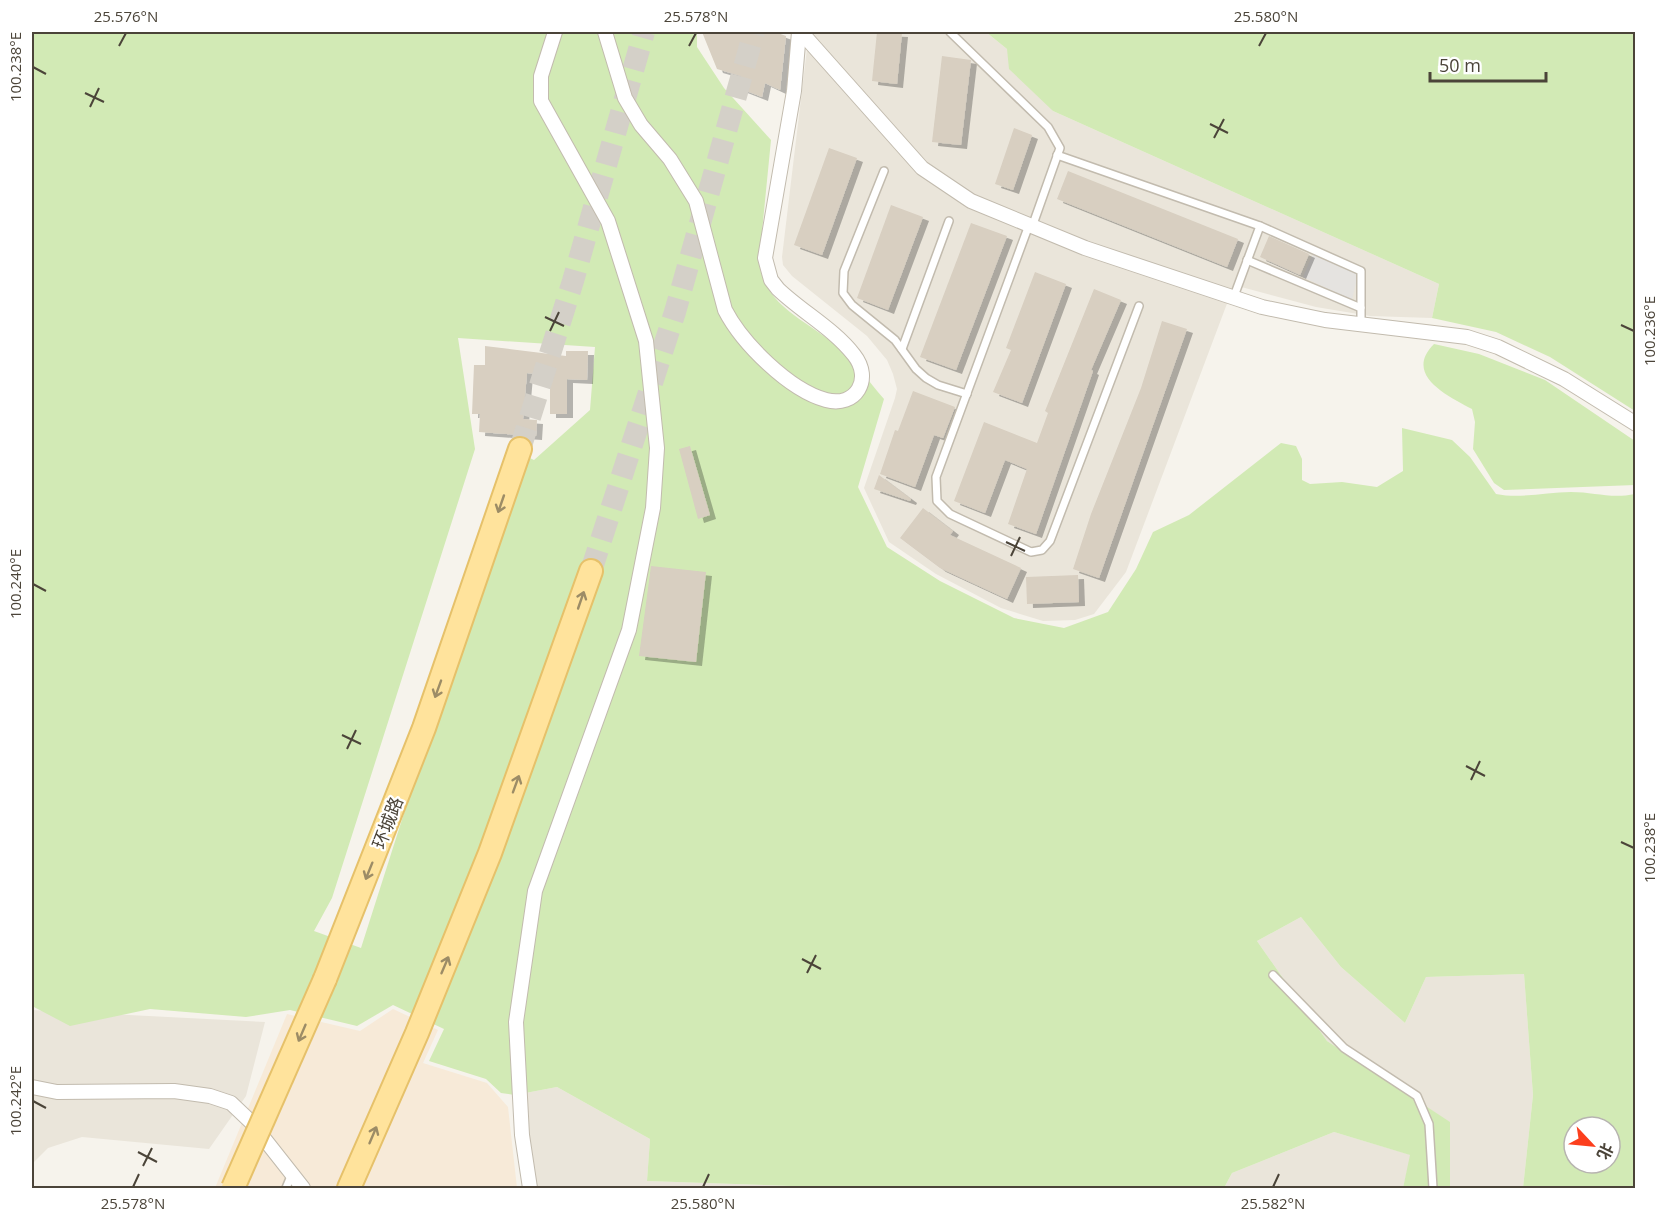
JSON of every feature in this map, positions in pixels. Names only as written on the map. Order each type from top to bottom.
[{"type":"main road","name":"环城路","points":[[233,1188],[325,979],[424,728],[520,449]]},
{"type":"main road","points":[[349,1188],[490,853],[591,571]]},
{"type":"street","points":[[530,1188],[522,1135],[516,1022],[535,891],[629,630],[653,508],[657,448],[646,340],[608,221],[542,102],[542,76],[555,32]]},
{"type":"street","points":[[605,32],[616,74],[634,114],[670,159],[696,201],[725,310],[730,320],[753,348],[788,378],[819,397],[836,401],[851,397],[856,392],[863,379],[862,368],[839,339],[778,289],[771,280],[765,258],[794,91],[800,32]]},
{"type":"street","points":[[800,32],[911,156],[941,183],[971,201],[1030,226],[1233,299],[1288,314],[1467,337],[1498,347],[1564,379],[1635,424]]},
{"type":"street","points":[[32,1087],[57,1092],[174,1091],[221,1099],[231,1103],[251,1122],[289,1182],[303,1188]]},
{"type":"lane","points":[[950,32],[1048,127],[1060,148],[936,477],[937,501],[950,514],[1023,549],[1038,552],[1050,541],[1139,306]]},
{"type":"lane","points":[[1057,155],[1260,226],[1361,271],[1361,323]]},
{"type":"lane","points":[[885,171],[844,271],[842,287],[848,301],[882,327],[926,378],[938,385],[967,394]]},
{"type":"lane","points":[[902,349],[949,221]]},
{"type":"lane","points":[[1233,299],[1260,226]]},
{"type":"lane","points":[[1247,260],[1361,308]]},
{"type":"lane","points":[[1273,975],[1344,1048],[1417,1096],[1429,1124],[1433,1188]]},
{"type":"shaded area","points":[[809,32],[986,32],[1007,49],[1053,111],[1439,284],[1432,318],[1370,316],[1316,307],[1234,285],[1126,572],[1094,614],[1075,620],[1043,621],[1001,608],[936,574],[889,542],[864,488],[895,398],[897,389],[893,374],[887,360],[867,336],[792,276],[783,265],[782,257]]},
{"type":"shaded area","points":[[1313,254],[1358,274],[1352,300],[1303,277]]},
{"type":"shaded area","points":[[1301,917],[1341,967],[1405,1023],[1426,977],[1524,974],[1533,1095],[1523,1188],[1450,1188],[1449,1122],[1327,1041],[1257,941]]},
{"type":"shaded area","points":[[393,1009],[438,1030],[423,1063],[487,1083],[508,1107],[517,1188],[215,1188],[287,1014],[360,1031]]},
{"type":"shaded area","points":[[32,1010],[265,1022],[246,1096],[209,1149],[82,1137],[48,1148],[32,1164]]},
{"type":"shaded area","points":[[557,1087],[650,1139],[647,1181],[850,1188],[523,1188],[515,1095]]},
{"type":"shaded area","points":[[1334,1132],[1411,1155],[1403,1188],[1224,1188],[1232,1173]]},
{"type":"green space","points":[[32,32],[697,32],[697,47],[724,88],[771,140],[759,262],[769,290],[789,311],[844,353],[884,399],[858,487],[887,547],[940,581],[1014,618],[1064,628],[1108,612],[1136,569],[1153,532],[1189,515],[1281,443],[1296,446],[1302,459],[1302,480],[1310,484],[1342,482],[1377,487],[1403,471],[1402,428],[1452,440],[1470,457],[1496,494],[1524,496],[1579,492],[1610,496],[1635,494],[1635,1188],[1523,1188],[1533,1095],[1524,974],[1426,977],[1405,1023],[1341,967],[1301,917],[1257,941],[1327,1041],[1450,1122],[1450,1188],[1403,1188],[1410,1155],[1334,1132],[1232,1173],[1224,1188],[850,1188],[647,1181],[650,1139],[557,1087],[515,1095],[501,1093],[486,1079],[429,1061],[444,1029],[393,1005],[357,1026],[290,1010],[246,1017],[150,1009],[70,1026],[32,1006]],"holes":[[[458,338],[595,347],[590,410],[534,460],[519,453],[361,948],[314,931],[332,898],[475,449]]]},
{"type":"green space","points":[[986,32],[1635,32],[1635,411],[1550,357],[1496,332],[1432,318],[1439,284],[1053,111],[1009,69],[1007,49]]},
{"type":"green space","points":[[1434,344],[1479,354],[1545,380],[1635,441],[1635,485],[1504,490],[1494,483],[1473,449],[1475,422],[1472,409],[1441,391],[1426,375],[1423,365],[1426,355]]},
{"type":"building","points":[[702,32],[775,32],[786,36],[780,90],[765,83],[762,97],[739,88],[741,76],[717,69]]},
{"type":"building","points":[[877,32],[902,33],[897,84],[872,81]]},
{"type":"building","points":[[942,56],[971,60],[961,145],[932,142]]},
{"type":"building","points":[[1014,128],[1032,135],[1013,190],[995,184]]},
{"type":"building","points":[[829,148],[857,158],[822,255],[794,245]]},
{"type":"building","points":[[1068,171],[1238,239],[1227,267],[1057,199]]},
{"type":"building","points":[[891,205],[923,217],[888,310],[857,298]]},
{"type":"building","points":[[971,223],[1007,236],[956,370],[920,357]]},
{"type":"building","points":[[1269,236],[1309,254],[1300,275],[1260,257]]},
{"type":"building","points":[[1035,272],[1066,284],[1022,403],[993,392],[1011,350],[1006,348]]},
{"type":"building","points":[[1094,289],[1121,300],[1091,370],[1093,371],[1036,534],[1008,524],[1027,469],[1005,460],[985,513],[954,501],[984,422],[1037,443],[1048,413],[1045,411]]},
{"type":"building","points":[[1162,321],[1187,329],[1099,578],[1073,569],[1091,514],[1141,388]]},
{"type":"building","points":[[485,346],[566,356],[566,351],[588,351],[587,380],[567,379],[567,414],[550,414],[550,375],[527,373],[523,419],[537,420],[536,436],[479,432],[480,414],[472,414],[474,365],[485,365]]},
{"type":"building","points":[[913,391],[955,407],[943,438],[934,435],[915,487],[880,474],[895,430],[898,431]]},
{"type":"building","points":[[690,446],[710,515],[698,519],[679,449]]},
{"type":"building","points":[[879,475],[911,499],[910,501],[874,489]]},
{"type":"building","points":[[923,508],[953,531],[950,535],[1021,568],[1007,599],[940,568],[900,538]]},
{"type":"building","points":[[651,566],[706,572],[696,662],[639,656]]},
{"type":"building","points":[[1078,575],[1079,602],[1027,604],[1026,577]]},
{"type":"tunnel","points":[[520,449],[573,281],[644,32]]},
{"type":"tunnel","points":[[591,571],[675,312],[754,32]]}]
